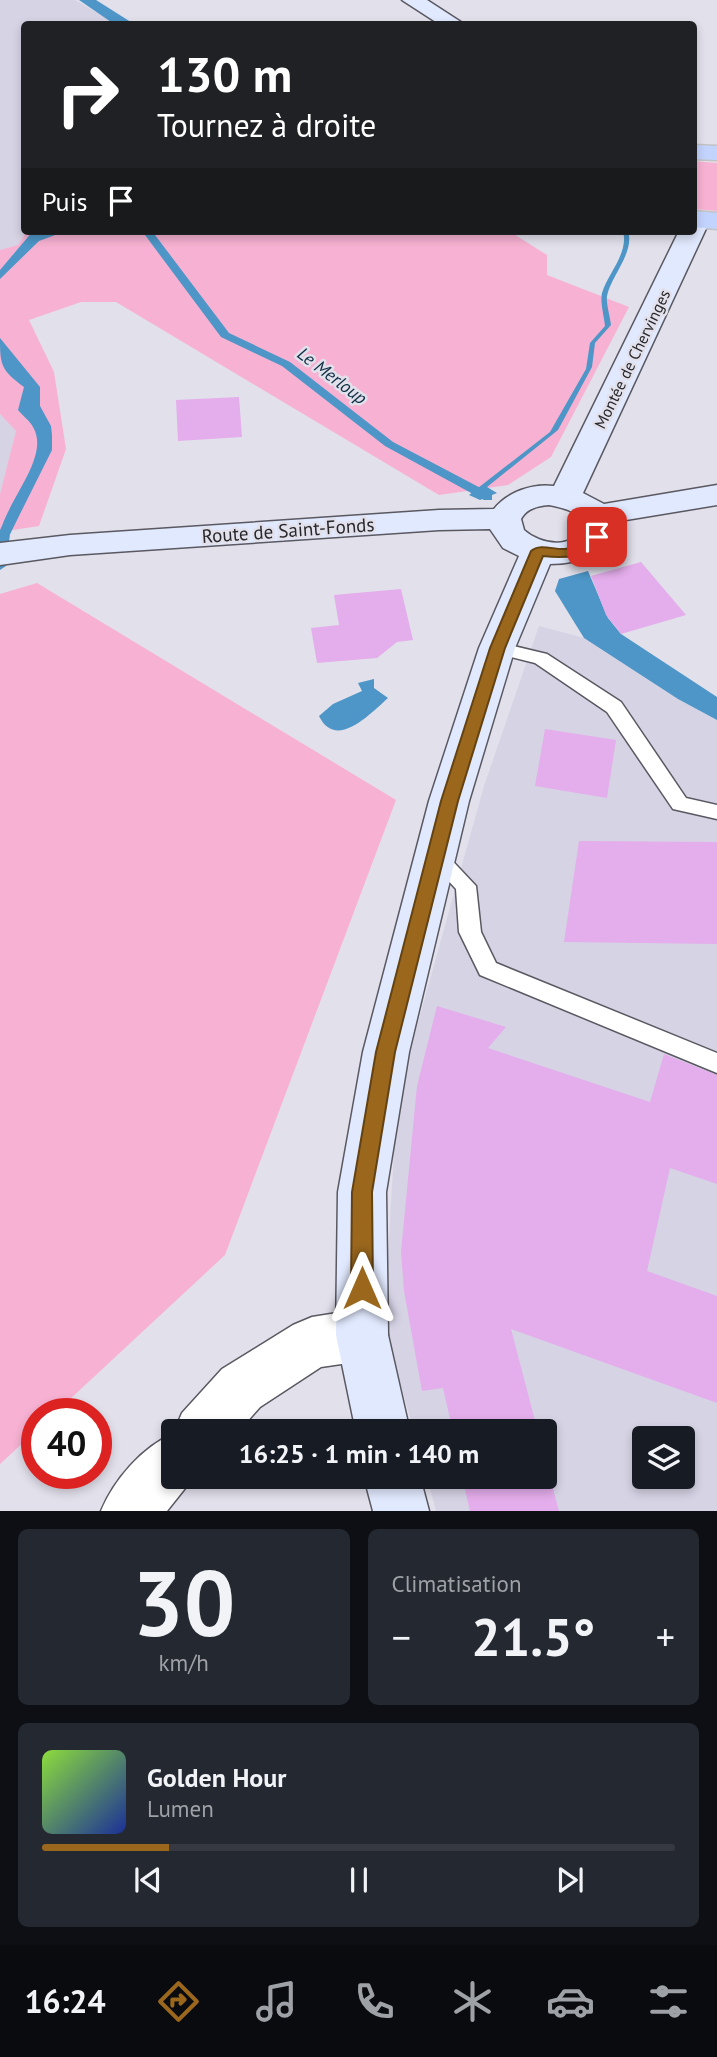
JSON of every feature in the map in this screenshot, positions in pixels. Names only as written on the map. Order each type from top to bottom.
[{"type":"street","points":[[412,0],[448,21]]},
{"type":"street","name":"Montée de Chervinges","points":[[565,497],[694,235]]},
{"type":"street","points":[[550,495],[580,502],[596,515],[600,528],[597,537],[589,545],[562,554],[538,551],[518,543],[510,535],[505,519],[511,507],[521,500],[550,495]]},
{"type":"street","points":[[596,515],[717,495]]},
{"type":"street","name":"Route de Saint-Fonds","points":[[0,554],[70,545],[439,520],[505,519]]},
{"type":"street","points":[[380,1419],[362,1335],[362,1192],[386,1052],[437,858],[449,801],[497,648],[538,551]]},
{"type":"street","points":[[213,1419],[241,1388],[312,1343],[362,1335]]},
{"type":"street","points":[[129,1511],[161,1475]]},
{"type":"street","points":[[395,1489],[401,1511]]},
{"type":"lane","points":[[497,648],[541,658],[614,707],[680,804],[717,812]]},
{"type":"lane","points":[[437,858],[466,886],[470,932],[488,969],[717,1063]]},
{"type":"shaded area","points":[[0,0],[75,0],[112,21],[21,21],[21,235],[24,235],[18,245],[0,250]]},
{"type":"shaded area","points":[[697,161],[717,163],[717,211],[697,209]]},
{"type":"shaded area","points":[[24,235],[515,235],[547,255],[547,275],[629,307],[551,457],[508,485],[439,495],[116,302],[81,302],[29,320],[54,372],[66,449],[39,526],[0,532],[0,494],[16,431],[0,414],[0,250],[18,245]]},
{"type":"shaded area","points":[[0,414],[16,431],[0,494]]},
{"type":"shaded area","points":[[37,583],[396,800],[225,1255],[71,1398],[21,1398],[21,1445],[0,1464],[0,594]]},
{"type":"shaded area","points":[[539,626],[584,638],[678,699],[717,720],[717,1511],[436,1511],[430,1489],[557,1489],[557,1419],[411,1419],[384,1326],[397,1098],[484,786]]},
{"type":"water","points":[[79,0],[96,0],[129,21],[110,21]]},
{"type":"water","points":[[30,235],[55,235],[39,241],[0,279],[0,270]]},
{"type":"water","points":[[624,235],[628,235],[628,247],[607,296],[611,325],[595,343],[592,367],[558,430],[487,487],[497,493],[480,500],[469,495],[550,432],[586,369],[590,343],[605,326],[602,293],[621,255]]},
{"type":"water","points":[[0,338],[40,387],[40,406],[51,426],[52,435],[52,450],[10,534],[0,534],[32,465],[37,439],[32,425],[18,410],[24,387],[3,366]]},
{"type":"water","points":[[588,571],[608,618],[621,634],[717,697],[717,720],[678,699],[584,638],[555,591],[559,579]]},
{"type":"water","points":[[374,679],[374,688],[388,698],[354,726],[335,730],[326,726],[319,716],[333,704],[362,691],[358,683]]},
{"type":"building","points":[[239,397],[242,437],[178,441],[176,400]]},
{"type":"building","points":[[641,562],[686,615],[621,634],[606,615],[591,576]]},
{"type":"building","points":[[401,589],[413,640],[397,642],[377,658],[317,663],[311,628],[339,625],[334,595]]},
{"type":"building","points":[[545,729],[616,740],[607,798],[535,786]]},
{"type":"building","points":[[579,841],[717,842],[717,944],[564,942]]},
{"type":"building","points":[[437,1006],[506,1027],[488,1048],[650,1102],[664,1054],[717,1075],[717,1184],[670,1168],[647,1271],[717,1296],[717,1403],[511,1329],[535,1419],[450,1419],[443,1388],[422,1391],[404,1291],[401,1252],[417,1086]]},
{"type":"building","points":[[465,1489],[553,1489],[559,1511],[470,1511]]},
{"type":"waterway","name":"Le Merloup","points":[[150,235],[225,335],[286,364],[389,444],[488,497]]},
{"type":"waterway","points":[[0,566],[4,534],[12,517]]},
{"type":"route","points":[[362,1288],[362,1192],[386,1052],[437,858],[449,801],[497,648],[538,551],[562,554],[577,551],[597,537]]}]
